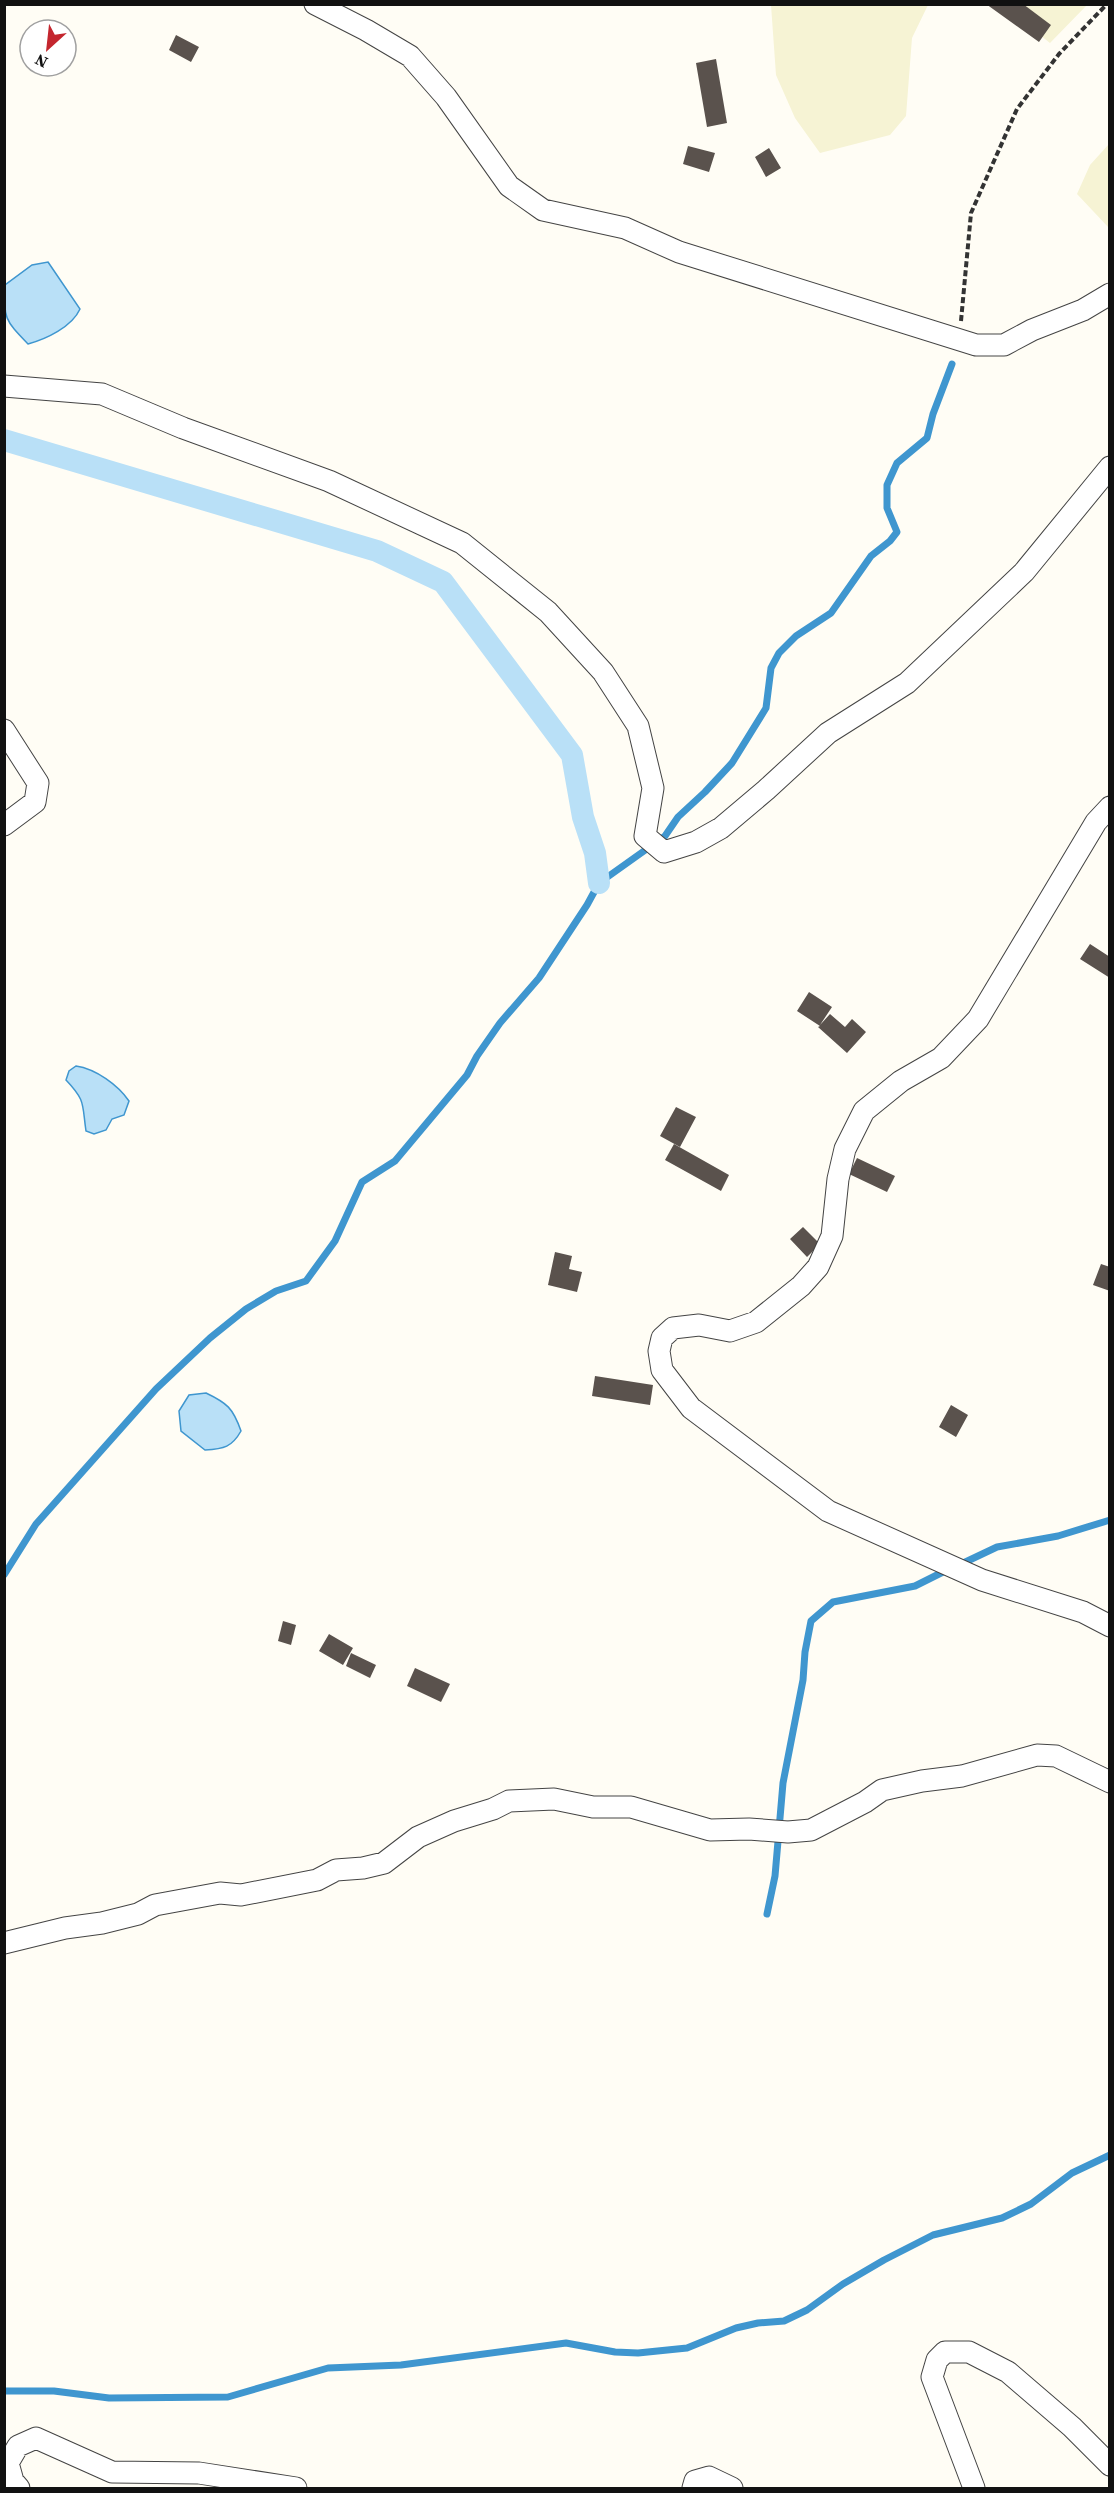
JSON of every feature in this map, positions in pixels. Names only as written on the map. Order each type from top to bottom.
[{"type":"street","points":[[315,4],[410,56],[446,97],[509,186],[543,210],[625,228],[679,252],[976,345],[1004,345],[1032,330],[1083,310],[1110,294]]},
{"type":"street","points":[[4,386],[102,394],[183,428],[329,482],[462,543],[548,612],[603,672],[638,726],[653,788],[645,836],[664,852],[696,842],[721,828],[828,733],[907,683],[1024,572],[1110,467]]},
{"type":"street","points":[[4,730],[38,783],[35,802],[4,825]]},
{"type":"street","points":[[1110,807],[1096,822],[978,1019],[941,1058],[901,1081],[864,1111],[844,1149],[838,1179],[832,1236],[818,1267],[801,1286],[756,1322],[730,1331],[699,1325],[673,1328],[662,1338],[659,1351],[662,1370],[691,1408],[828,1511],[982,1580],[1083,1612],[1110,1626]]},
{"type":"street","points":[[4,1943],[64,1928],[102,1923],[138,1914],[155,1905],[220,1893],[241,1896],[317,1880],[336,1870],[363,1868],[384,1863],[418,1837],[509,1801],[554,1799],[593,1807],[631,1807],[710,1830],[749,1829],[788,1832],[811,1830],[865,1802],[882,1790],[921,1781],[962,1776],[1037,1755],[1056,1756],[1110,1782]]},
{"type":"street","points":[[974,2488],[932,2377],[937,2360],[945,2352],[969,2352],[1008,2372],[1072,2427],[1110,2465]]},
{"type":"street","points":[[19,2488],[13,2481],[8,2463],[18,2446],[36,2438],[112,2472],[199,2473],[296,2488]]},
{"type":"street","points":[[693,2488],[695,2481],[709,2477],[732,2488]]},
{"type":"path","points":[[959,339],[971,213],[1012,120],[1059,54],[1107,4]]},
{"type":"shaded area","points":[[771,5],[928,5],[912,38],[906,116],[890,135],[820,153],[795,118],[776,75]]},
{"type":"shaded area","points":[[1002,5],[1087,5],[1050,43]]},
{"type":"shaded area","points":[[1109,144],[1109,228],[1077,194],[1090,165]]},
{"type":"water","points":[[48,262],[80,309],[65,327],[28,344],[7,318],[5,285],[32,265]]},
{"type":"water","points":[[76,1066],[91,1070],[106,1079],[129,1101],[124,1115],[112,1119],[106,1130],[94,1134],[86,1131],[80,1098],[66,1080],[69,1071]]},
{"type":"water","points":[[206,1393],[228,1407],[241,1431],[231,1444],[222,1448],[205,1450],[181,1431],[179,1411],[189,1395]]},
{"type":"building","points":[[986,4],[1023,4],[1051,25],[1039,42]]},
{"type":"building","points":[[176,35],[199,47],[191,62],[169,50]]},
{"type":"building","points":[[716,59],[727,123],[707,127],[696,63]]},
{"type":"building","points":[[688,146],[715,153],[709,172],[683,164]]},
{"type":"building","points":[[769,148],[781,168],[766,177],[755,157]]},
{"type":"building","points":[[1090,944],[1110,957],[1110,978],[1080,959]]},
{"type":"building","points":[[809,992],[832,1007],[820,1025],[830,1014],[845,1027],[852,1019],[866,1032],[847,1053],[818,1027],[820,1026],[797,1011]]},
{"type":"building","points":[[676,1107],[696,1117],[680,1147],[660,1136]]},
{"type":"building","points":[[674,1144],[729,1175],[721,1191],[665,1160]]},
{"type":"building","points":[[857,1158],[895,1176],[887,1192],[849,1174]]},
{"type":"building","points":[[803,1227],[820,1244],[807,1257],[790,1239]]},
{"type":"building","points":[[555,1252],[572,1256],[569,1269],[582,1272],[577,1292],[548,1285]]},
{"type":"building","points":[[1101,1264],[1110,1267],[1110,1291],[1093,1285]]},
{"type":"building","points":[[595,1376],[653,1385],[650,1405],[592,1396]]},
{"type":"building","points":[[951,1405],[968,1415],[956,1437],[939,1427]]},
{"type":"building","points":[[283,1621],[296,1625],[291,1645],[278,1641]]},
{"type":"building","points":[[329,1634],[353,1648],[343,1665],[319,1651]]},
{"type":"building","points":[[351,1653],[376,1665],[370,1678],[346,1666]]},
{"type":"building","points":[[415,1668],[450,1684],[441,1702],[407,1686]]},
{"type":"waterway","points":[[4,1575],[36,1524],[156,1389],[210,1338],[246,1309],[276,1291],[306,1281],[335,1241],[362,1182],[395,1161],[467,1075],[500,1023],[539,978],[599,883],[665,836],[678,817],[732,763],[766,708],[771,668],[779,653],[796,636],[831,613],[871,556],[890,541],[897,532],[887,508],[887,485],[897,463],[927,438],[933,414],[952,364]]},
{"type":"waterway","points":[[4,440],[377,551],[443,582],[572,755],[583,817],[595,853],[599,883]]},
{"type":"waterway","points":[[959,1565],[997,1547],[1058,1536],[1110,1520]]},
{"type":"waterway","points":[[767,1914],[775,1876],[783,1783],[803,1680],[811,1621],[833,1602],[915,1586],[949,1569]]},
{"type":"waterway","points":[[4,2391],[54,2391],[109,2398],[228,2397],[328,2368],[401,2365],[566,2343],[615,2352],[638,2353],[687,2348],[736,2328],[784,2321],[807,2310],[843,2284],[884,2260],[933,2235],[1002,2218],[1031,2204],[1072,2173],[1110,2155]]}]
